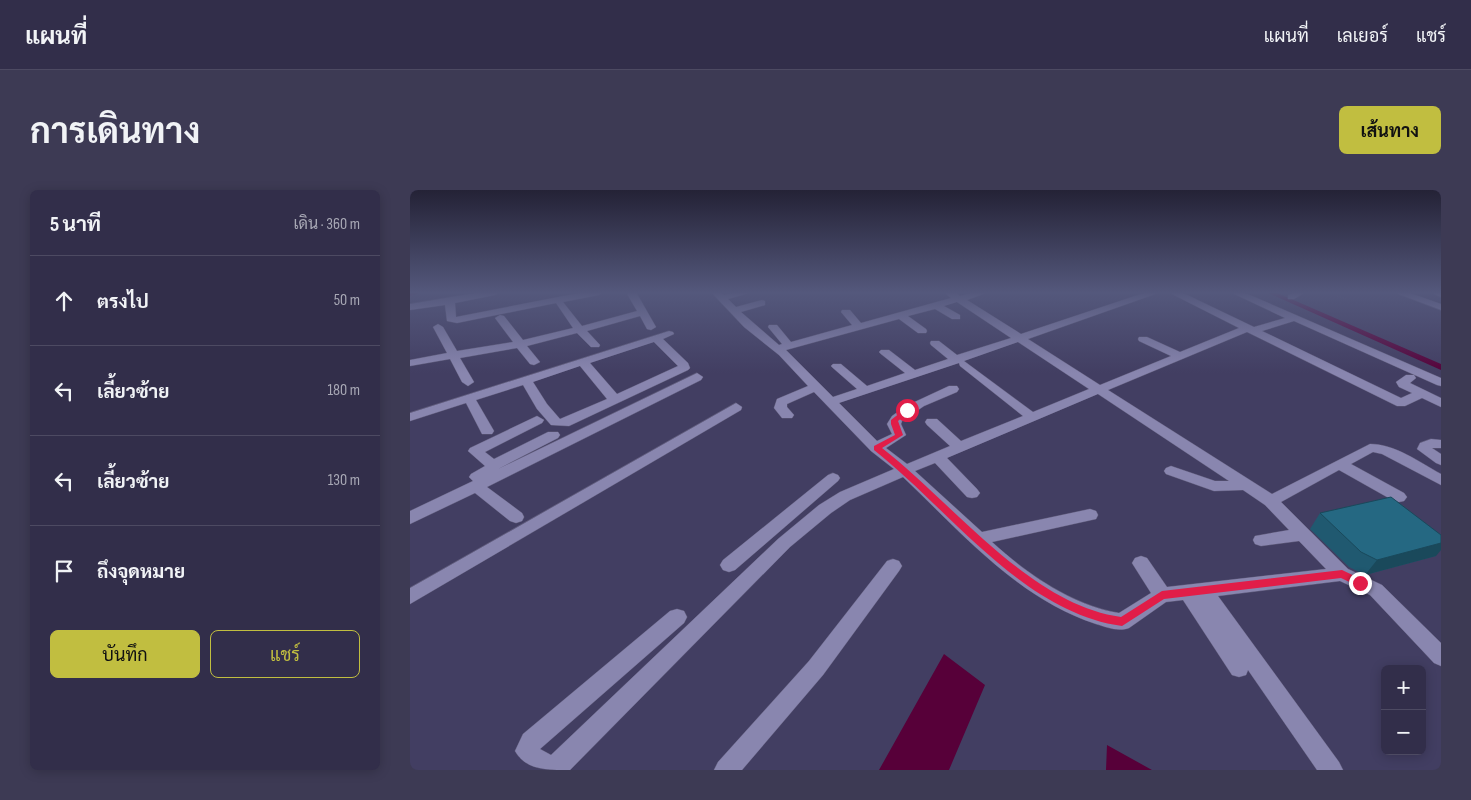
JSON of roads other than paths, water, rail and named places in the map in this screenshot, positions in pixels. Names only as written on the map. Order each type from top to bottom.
[{"type":"street","points":[[501,319],[534,362]]},
{"type":"street","points":[[572,319],[595,345]]},
{"type":"street","points":[[410,363],[452,354],[520,344],[618,319]]},
{"type":"street","points":[[525,380],[542,406],[557,423],[568,422],[684,368],[684,365],[653,333],[646,319]]},
{"type":"street","points":[[744,319],[778,345]]},
{"type":"street","points":[[853,319],[860,326]]},
{"type":"street","points":[[778,345],[885,319]]},
{"type":"street","points":[[906,319],[922,331]]},
{"type":"street","points":[[990,319],[1271,501],[1342,574],[1376,590],[1441,657]]},
{"type":"street","points":[[1038,319],[1057,326],[1068,336]]},
{"type":"street","points":[[831,402],[913,374],[960,362],[990,349],[1077,319]]},
{"type":"street","points":[[1229,319],[1401,403],[1421,394]]},
{"type":"street","points":[[677,617],[530,742],[527,751],[532,757],[554,770],[715,609],[795,534],[825,509],[845,496],[1180,356],[1254,331],[1298,319]]},
{"type":"street","points":[[1298,319],[1441,382]]},
{"type":"street","points":[[438,326],[468,382]]},
{"type":"street","points":[[773,327],[778,345],[783,353],[876,448],[905,470],[1003,562],[1056,598],[1083,612],[1122,622],[1162,595],[1342,574]]},
{"type":"street","points":[[990,349],[981,342],[1008,331]]},
{"type":"street","points":[[410,417],[582,361],[653,333],[669,334]]},
{"type":"street","points":[[778,345],[806,338]]},
{"type":"street","points":[[1143,339],[1180,356]]},
{"type":"street","points":[[934,343],[1032,417]]},
{"type":"street","points":[[885,352],[913,374]]},
{"type":"street","points":[[582,361],[615,400]]},
{"type":"street","points":[[837,366],[866,390]]},
{"type":"street","points":[[410,518],[697,377]]},
{"type":"street","points":[[1410,378],[1402,382],[1403,384],[1441,403]]},
{"type":"street","points":[[787,415],[780,408],[781,402],[816,387]]},
{"type":"street","points":[[876,448],[899,435],[894,424],[897,417],[953,389]]},
{"type":"street","points":[[469,398],[487,431]]},
{"type":"street","points":[[410,597],[736,407]]},
{"type":"street","points":[[493,465],[475,451],[537,420]]},
{"type":"street","points":[[932,422],[959,447]]},
{"type":"street","points":[[410,509],[478,476],[493,465],[553,435]]},
{"type":"street","points":[[1426,472],[1441,460],[1424,449],[1425,446],[1430,442],[1441,444]]},
{"type":"street","points":[[1271,501],[1370,448],[1387,451],[1441,480]]},
{"type":"street","points":[[938,457],[972,493]]},
{"type":"street","points":[[1339,464],[1399,497]]},
{"type":"street","points":[[1171,471],[1214,486],[1247,486]]},
{"type":"street","points":[[729,565],[833,478]]},
{"type":"street","points":[[476,486],[516,517]]},
{"type":"street","points":[[978,540],[1090,515]]},
{"type":"street","points":[[777,525],[795,534]]},
{"type":"street","points":[[1260,540],[1303,534]]},
{"type":"street","points":[[1141,563],[1162,595]]},
{"type":"street","points":[[726,770],[816,668],[893,566]]},
{"type":"street","points":[[1195,591],[1239,668]]},
{"type":"street","points":[[1195,591],[1331,770]]},
{"type":"waterway","points":[[1331,319],[1441,367]]}]
